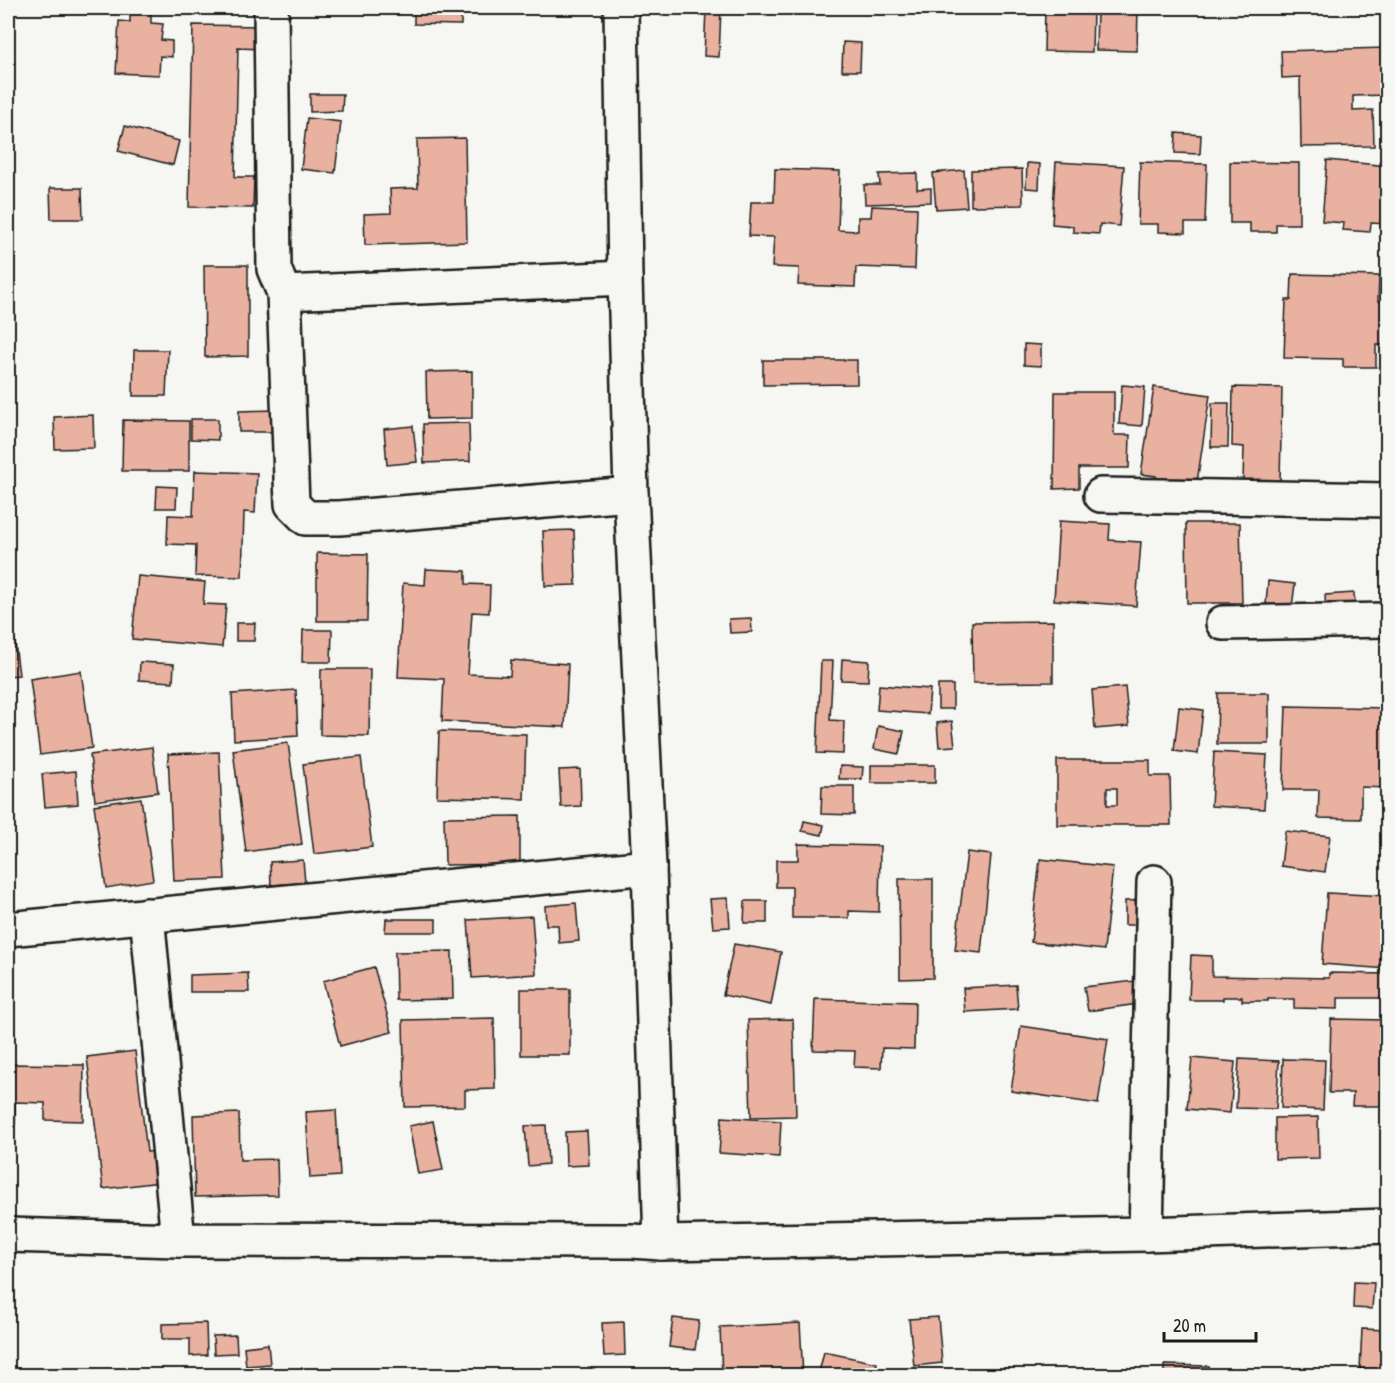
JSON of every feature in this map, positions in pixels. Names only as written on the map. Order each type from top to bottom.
[{"type":"street","points":[[271,8],[274,269],[284,293],[292,504],[306,518],[339,518],[631,494]]},
{"type":"street","points":[[621,8],[631,494],[649,867],[661,1243]]},
{"type":"street","points":[[284,293],[625,278]]},
{"type":"street","points":[[1101,495],[1388,500]]},
{"type":"street","points":[[1223,623],[1388,620]]},
{"type":"street","points":[[8,929],[649,867]]},
{"type":"street","points":[[1146,1234],[1154,882]]},
{"type":"street","points":[[147,915],[178,1240]]},
{"type":"street","points":[[8,1235],[178,1240],[661,1243],[1146,1234],[1388,1226]]},
{"type":"building","points":[[414,8],[461,8],[461,25],[414,24]]},
{"type":"building","points":[[706,8],[721,8],[719,57],[704,56]]},
{"type":"building","points":[[1045,8],[1138,8],[1137,51],[1096,50],[1097,9],[1093,9],[1092,52],[1044,51]]},
{"type":"building","points":[[130,11],[151,13],[151,23],[163,24],[161,40],[172,41],[172,57],[160,56],[159,75],[116,73],[119,21],[130,22]]},
{"type":"building","points":[[193,25],[264,26],[263,49],[238,48],[235,177],[254,177],[253,208],[189,207]]},
{"type":"building","points":[[843,42],[861,43],[860,71],[842,71]]},
{"type":"building","points":[[1385,48],[1386,95],[1353,96],[1353,111],[1373,110],[1374,146],[1301,147],[1300,77],[1282,78],[1281,51]]},
{"type":"building","points":[[310,94],[343,94],[342,111],[310,112]]},
{"type":"building","points":[[307,118],[341,122],[335,173],[301,169]]},
{"type":"building","points":[[125,126],[179,141],[173,165],[118,151]]},
{"type":"building","points":[[1176,133],[1201,135],[1200,154],[1175,153]]},
{"type":"building","points":[[465,138],[467,242],[365,245],[364,214],[391,213],[390,189],[418,188],[417,139]]},
{"type":"building","points":[[1327,160],[1388,166],[1388,224],[1371,223],[1370,232],[1343,230],[1344,223],[1322,221]]},
{"type":"building","points":[[1056,162],[1124,166],[1119,226],[1100,224],[1099,234],[1073,232],[1073,226],[1052,224]]},
{"type":"building","points":[[1140,162],[1207,164],[1205,223],[1185,223],[1185,233],[1158,232],[1158,224],[1138,224]]},
{"type":"building","points":[[1230,162],[1299,163],[1299,224],[1276,224],[1276,232],[1250,232],[1250,223],[1230,223]]},
{"type":"building","points":[[1027,163],[1040,164],[1039,189],[1026,188]]},
{"type":"building","points":[[775,169],[840,171],[838,230],[858,231],[858,217],[871,217],[872,206],[917,208],[915,269],[856,267],[855,287],[798,285],[799,268],[772,267],[774,237],[749,236],[751,202],[774,202]]},
{"type":"building","points":[[1022,169],[1023,205],[971,206],[971,170]]},
{"type":"building","points":[[964,170],[967,207],[936,209],[933,173]]},
{"type":"building","points":[[917,173],[917,189],[931,188],[931,202],[865,204],[864,185],[880,185],[879,174]]},
{"type":"building","points":[[50,188],[82,188],[83,219],[51,219]]},
{"type":"building","points":[[8,207],[12,207],[13,248],[8,248]]},
{"type":"building","points":[[204,265],[248,265],[248,356],[205,357]]},
{"type":"building","points":[[1292,274],[1379,276],[1378,301],[1388,301],[1388,345],[1376,345],[1376,367],[1343,367],[1343,359],[1284,358],[1286,300],[1291,300]]},
{"type":"building","points":[[1024,344],[1041,345],[1041,366],[1024,365]]},
{"type":"building","points":[[134,350],[168,350],[166,396],[133,396]]},
{"type":"building","points":[[763,360],[857,360],[857,384],[763,385]]},
{"type":"building","points":[[472,371],[472,418],[427,419],[426,372]]},
{"type":"building","points":[[1122,385],[1145,387],[1142,426],[1119,424]]},
{"type":"building","points":[[1154,387],[1210,395],[1197,482],[1154,489],[1156,476],[1141,474]]},
{"type":"building","points":[[1233,387],[1282,388],[1280,481],[1243,480],[1244,447],[1232,446]]},
{"type":"building","points":[[1055,392],[1114,392],[1114,435],[1130,435],[1129,468],[1079,468],[1079,488],[1054,489]]},
{"type":"building","points":[[1212,403],[1229,403],[1228,447],[1211,447]]},
{"type":"building","points":[[277,410],[277,432],[239,432],[239,411]]},
{"type":"building","points":[[93,415],[94,448],[55,449],[54,417]]},
{"type":"building","points":[[191,419],[218,419],[218,440],[191,439]]},
{"type":"building","points":[[123,420],[189,421],[189,471],[122,471]]},
{"type":"building","points":[[469,423],[470,461],[424,463],[423,424]]},
{"type":"building","points":[[413,426],[417,462],[387,465],[384,429]]},
{"type":"building","points":[[195,471],[257,473],[255,513],[244,512],[242,577],[195,576],[196,545],[167,544],[168,515],[193,516]]},
{"type":"building","points":[[157,486],[177,487],[176,508],[156,508]]},
{"type":"building","points":[[1059,521],[1110,524],[1109,540],[1141,542],[1136,606],[1054,600]]},
{"type":"building","points":[[1186,523],[1240,523],[1242,603],[1187,603]]},
{"type":"building","points":[[574,530],[576,585],[545,586],[543,531]]},
{"type":"building","points":[[317,553],[368,554],[367,621],[317,621]]},
{"type":"building","points":[[426,569],[466,571],[466,584],[490,585],[489,613],[472,612],[468,674],[510,676],[511,660],[568,664],[565,727],[442,721],[444,679],[398,677],[403,583],[425,585]]},
{"type":"building","points":[[138,576],[205,582],[203,604],[226,605],[222,647],[132,639]]},
{"type":"building","points":[[1268,581],[1295,584],[1292,607],[1266,604]]},
{"type":"building","points":[[1354,593],[1355,611],[1326,613],[1325,595]]},
{"type":"building","points":[[751,618],[752,632],[730,633],[729,619]]},
{"type":"building","points":[[1053,621],[1053,682],[973,683],[972,622]]},
{"type":"building","points":[[236,623],[255,623],[254,641],[236,641]]},
{"type":"building","points":[[303,630],[332,630],[331,662],[302,662]]},
{"type":"building","points":[[14,635],[19,675],[8,676],[8,636]]},
{"type":"building","points":[[842,659],[869,661],[868,681],[841,680]]},
{"type":"building","points":[[821,661],[833,661],[830,720],[844,721],[843,754],[817,753]]},
{"type":"building","points":[[140,662],[174,664],[173,682],[139,680]]},
{"type":"building","points":[[321,669],[370,669],[369,736],[320,735]]},
{"type":"building","points":[[81,671],[92,748],[40,755],[30,679]]},
{"type":"building","points":[[879,685],[930,689],[928,714],[877,710]]},
{"type":"building","points":[[938,685],[953,685],[953,709],[938,709]]},
{"type":"building","points":[[1125,687],[1129,726],[1095,729],[1092,690]]},
{"type":"building","points":[[296,690],[298,736],[234,740],[232,694]]},
{"type":"building","points":[[1218,693],[1269,693],[1269,744],[1217,744]]},
{"type":"building","points":[[1286,706],[1388,708],[1388,788],[1361,787],[1361,819],[1318,818],[1319,790],[1283,790]]},
{"type":"building","points":[[1179,707],[1203,710],[1198,754],[1174,751]]},
{"type":"building","points":[[952,721],[955,746],[939,747],[937,723]]},
{"type":"building","points":[[878,726],[904,731],[899,754],[874,749]]},
{"type":"building","points":[[439,731],[526,734],[524,799],[437,797]]},
{"type":"building","points":[[288,743],[302,844],[246,852],[233,750]]},
{"type":"building","points":[[152,747],[158,792],[95,801],[90,755]]},
{"type":"building","points":[[219,752],[225,879],[174,881],[168,754]]},
{"type":"building","points":[[1214,752],[1267,755],[1264,809],[1211,806]]},
{"type":"building","points":[[361,757],[372,847],[314,854],[303,764]]},
{"type":"building","points":[[1057,760],[1150,760],[1150,776],[1170,776],[1171,825],[1057,825]],"holes":[[[1107,788],[1117,788],[1117,805],[1107,805]]]},
{"type":"building","points":[[871,765],[935,765],[935,783],[871,783]]},
{"type":"building","points":[[840,766],[863,767],[862,779],[839,779]]},
{"type":"building","points":[[580,769],[581,806],[561,807],[559,770]]},
{"type":"building","points":[[76,771],[78,804],[45,807],[42,774]]},
{"type":"building","points":[[822,786],[854,786],[854,815],[821,814]]},
{"type":"building","points":[[141,798],[153,880],[106,888],[94,805]]},
{"type":"building","points":[[520,816],[520,864],[445,865],[444,817]]},
{"type":"building","points":[[804,821],[824,825],[822,835],[802,831]]},
{"type":"building","points":[[1285,831],[1330,836],[1325,872],[1281,866]]},
{"type":"building","points":[[798,844],[880,846],[879,912],[849,911],[849,918],[792,918],[792,887],[776,887],[776,860],[798,860]]},
{"type":"building","points":[[967,852],[991,855],[981,953],[955,950]]},
{"type":"building","points":[[1040,859],[1113,867],[1104,950],[1031,942]]},
{"type":"building","points":[[303,860],[305,883],[271,885],[270,862]]},
{"type":"building","points":[[899,879],[933,879],[933,978],[900,979]]},
{"type":"building","points":[[1327,893],[1388,896],[1388,969],[1322,964]]},
{"type":"building","points":[[728,898],[730,927],[713,928],[710,899]]},
{"type":"building","points":[[1149,900],[1150,925],[1125,925],[1125,901]]},
{"type":"building","points":[[745,901],[767,901],[767,923],[744,923]]},
{"type":"building","points":[[576,903],[579,941],[559,943],[558,925],[546,925],[545,906]]},
{"type":"building","points":[[532,916],[536,974],[472,978],[468,920]]},
{"type":"building","points":[[386,919],[436,919],[436,932],[385,932]]},
{"type":"building","points":[[734,944],[781,952],[771,1005],[723,995]]},
{"type":"building","points":[[452,951],[453,999],[396,1000],[395,952]]},
{"type":"building","points":[[1191,955],[1212,956],[1212,976],[1329,978],[1329,973],[1388,974],[1388,998],[1338,998],[1338,1009],[1294,1008],[1294,999],[1242,1001],[1242,997],[1223,997],[1223,1000],[1189,1000]]},
{"type":"building","points":[[374,967],[392,1032],[340,1046],[323,981]]},
{"type":"building","points":[[248,973],[249,992],[190,992],[190,975]]},
{"type":"building","points":[[1135,981],[1138,1004],[1088,1011],[1084,987]]},
{"type":"building","points":[[1016,985],[1018,1009],[965,1012],[963,988]]},
{"type":"building","points":[[521,989],[570,989],[570,1055],[521,1055]]},
{"type":"building","points":[[815,999],[915,1002],[914,1049],[882,1048],[881,1068],[854,1067],[855,1051],[813,1050]]},
{"type":"building","points":[[494,1018],[495,1089],[465,1090],[465,1106],[405,1107],[403,1020]]},
{"type":"building","points":[[793,1019],[796,1116],[751,1117],[748,1020]]},
{"type":"building","points":[[1331,1019],[1388,1020],[1388,1094],[1385,1094],[1384,1106],[1352,1106],[1353,1093],[1329,1093]]},
{"type":"building","points":[[1021,1026],[1108,1039],[1098,1104],[1011,1091]]},
{"type":"building","points":[[135,1051],[147,1152],[165,1150],[168,1181],[103,1189],[87,1057]]},
{"type":"building","points":[[1192,1058],[1235,1062],[1230,1113],[1187,1109]]},
{"type":"building","points":[[1239,1059],[1279,1061],[1276,1109],[1236,1108]]},
{"type":"building","points":[[1283,1059],[1325,1060],[1323,1110],[1281,1108]]},
{"type":"building","points":[[8,1064],[84,1065],[83,1121],[45,1120],[45,1103],[15,1102],[15,1124],[8,1124]]},
{"type":"building","points":[[1385,1109],[1388,1109],[1388,1166],[1385,1166]]},
{"type":"building","points":[[336,1110],[340,1176],[310,1178],[306,1112]]},
{"type":"building","points":[[239,1113],[240,1160],[277,1159],[278,1195],[195,1197],[193,1115]]},
{"type":"building","points":[[722,1117],[781,1121],[779,1157],[719,1153]]},
{"type":"building","points":[[1318,1117],[1319,1158],[1275,1159],[1275,1118]]},
{"type":"building","points":[[433,1121],[443,1170],[418,1174],[409,1126]]},
{"type":"building","points":[[546,1125],[548,1164],[528,1166],[525,1126]]},
{"type":"building","points":[[587,1131],[589,1165],[566,1166],[565,1132]]},
{"type":"building","points":[[1354,1282],[1374,1283],[1372,1309],[1353,1308]]},
{"type":"building","points":[[938,1317],[942,1363],[914,1366],[909,1319]]},
{"type":"building","points":[[673,1318],[699,1321],[695,1350],[669,1347]]},
{"type":"building","points":[[624,1322],[625,1355],[604,1356],[602,1323]]},
{"type":"building","points":[[206,1323],[207,1355],[190,1356],[190,1339],[162,1339],[162,1324]]},
{"type":"building","points":[[800,1323],[803,1376],[722,1376],[720,1327]]},
{"type":"building","points":[[1362,1329],[1388,1330],[1388,1369],[1360,1369]]},
{"type":"building","points":[[236,1335],[237,1353],[214,1354],[213,1336]]},
{"type":"building","points":[[268,1344],[270,1364],[246,1366],[244,1347]]},
{"type":"building","points":[[824,1352],[877,1363],[874,1376],[818,1376]]},
{"type":"building","points":[[1164,1365],[1209,1366],[1209,1376],[1164,1376]]}]
